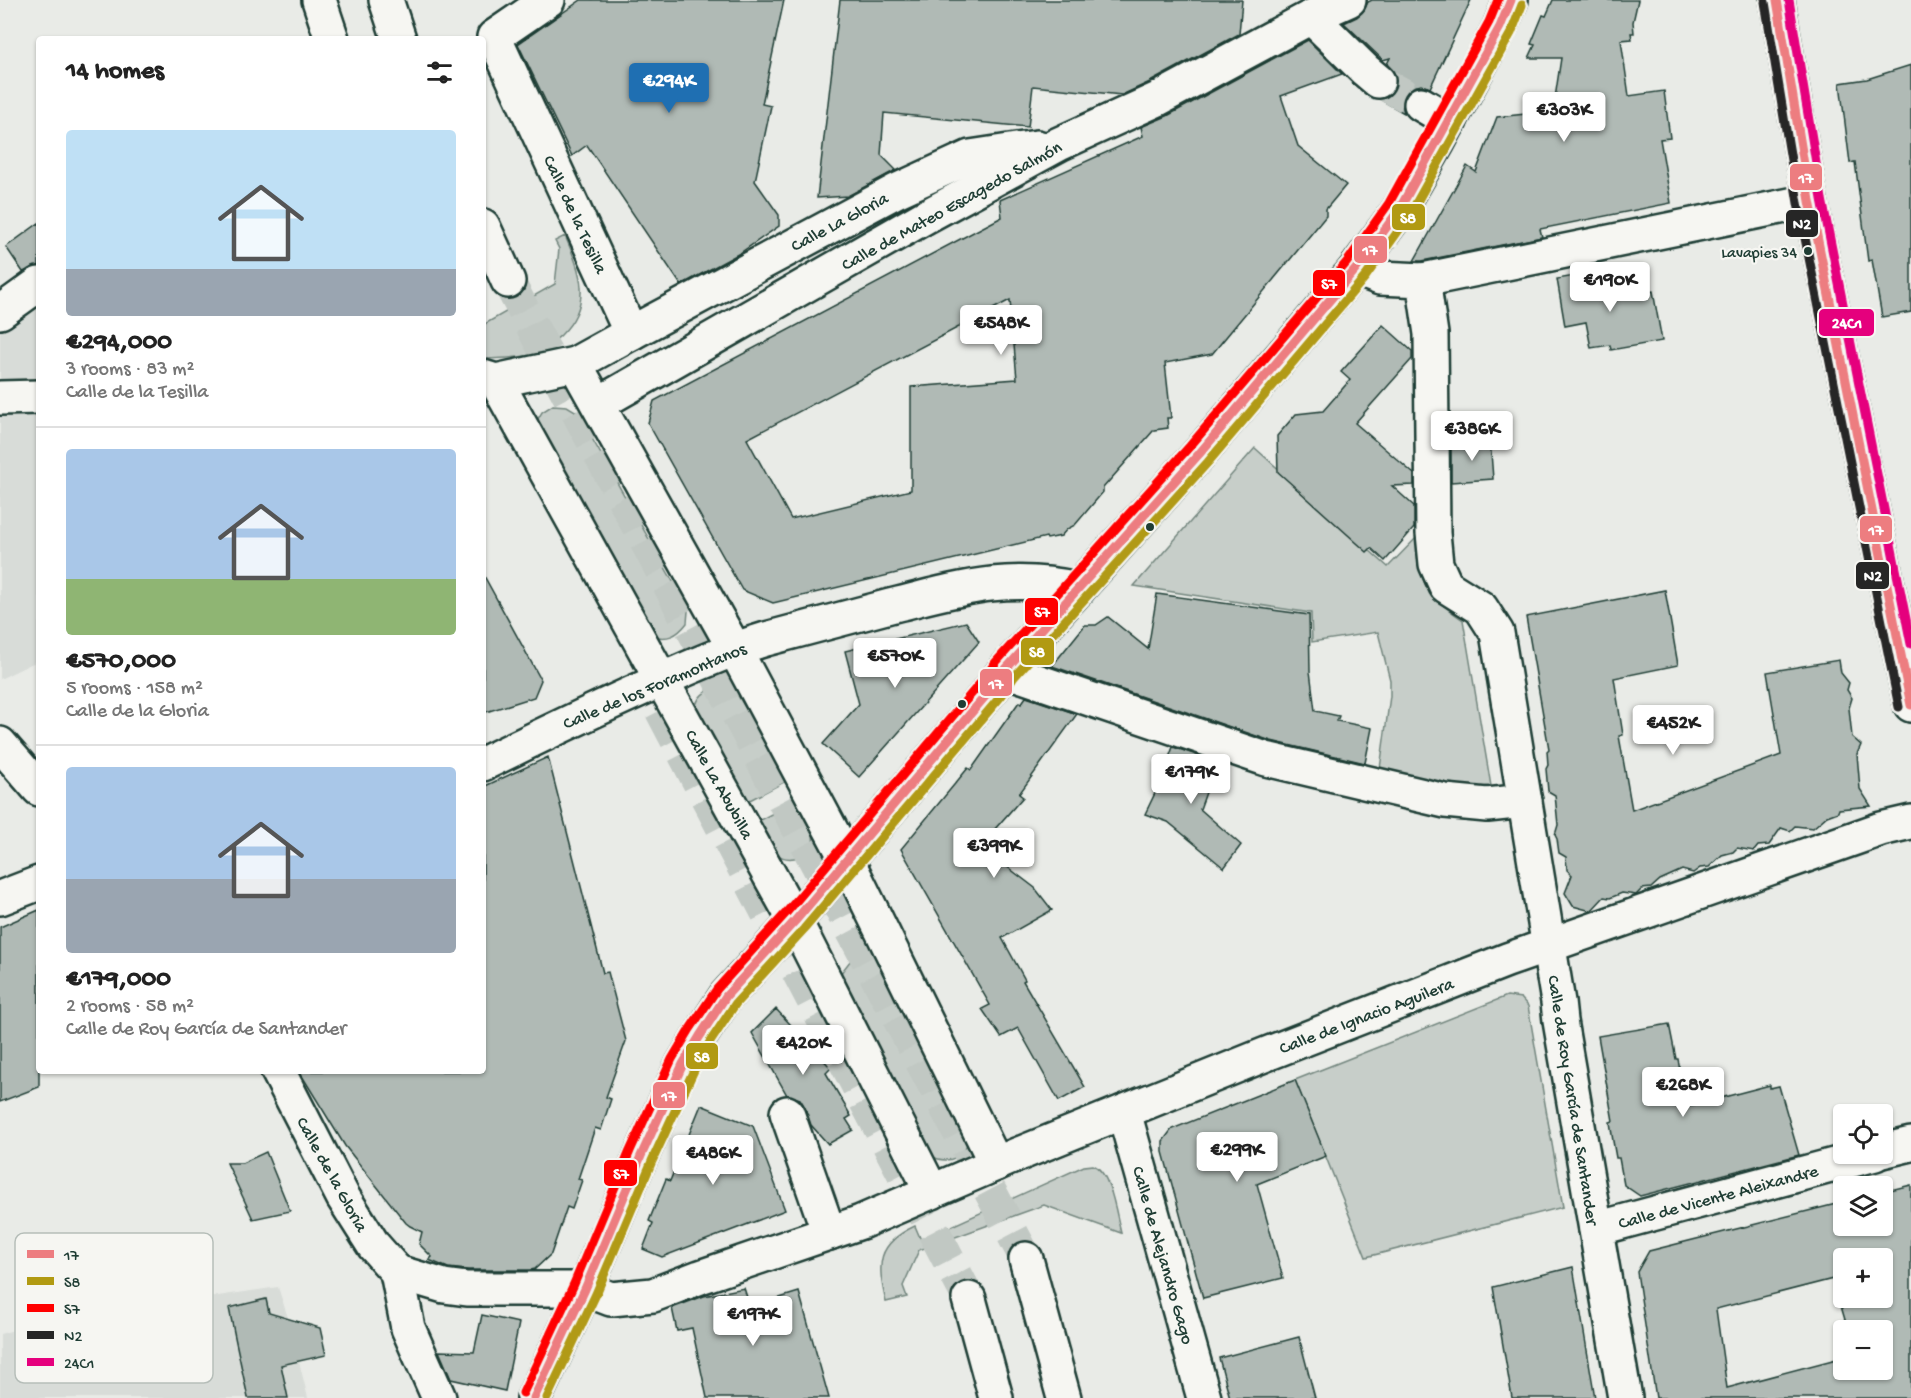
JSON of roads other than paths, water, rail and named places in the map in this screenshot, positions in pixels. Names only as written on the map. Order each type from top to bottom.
[{"type":"main road","points":[[318,0],[331,36]]},
{"type":"main road","points":[[386,0],[398,36]]},
{"type":"main road","points":[[502,21],[548,0]]},
{"type":"main road","name":"Calle de Mateo Escagedo Salmón","points":[[598,404],[1059,144],[1158,99],[1311,17],[1349,0]]},
{"type":"main road","points":[[534,1398],[585,1289],[683,1064],[726,996],[795,921],[1005,670],[1199,453],[1356,269],[1399,210],[1450,121],[1500,27],[1511,0]]},
{"type":"main road","points":[[1777,0],[1810,201],[1911,705]]},
{"type":"main road","points":[[1311,17],[1378,81]]},
{"type":"main road","name":"Calle de la Tesilla","points":[[502,21],[632,333]]},
{"type":"main road","points":[[1421,104],[1450,121]]},
{"type":"main road","name":"Calle La Gloria","points":[[632,333],[896,191],[970,157],[1059,144]]},
{"type":"main road","points":[[1356,269],[1380,278],[1423,280],[1810,201]]},
{"type":"main road","points":[[486,232],[508,280]]},
{"type":"main road","name":"Calle de Roy García de Santander","points":[[1423,280],[1431,334],[1433,533],[1436,564],[1446,586],[1481,608],[1497,633],[1625,1398]]},
{"type":"main road","points":[[0,312],[36,287]]},
{"type":"main road","points":[[490,379],[575,364],[632,333]]},
{"type":"main road","points":[[575,364],[734,648],[847,860],[996,1164]]},
{"type":"main road","name":"Calle La Abubilla","points":[[490,379],[663,679],[795,921],[932,1192]]},
{"type":"main road","points":[[0,398],[36,397]]},
{"type":"main road","name":"Calle de los Foramontanos","points":[[486,763],[580,716],[734,648],[972,585],[1022,581],[1052,583],[1078,589]]},
{"type":"main road","points":[[1005,670],[1266,759],[1445,801],[1487,805],[1525,801]]},
{"type":"main road","points":[[0,744],[36,786]]},
{"type":"main road","name":"Calle de Ignacio Aguilera","points":[[585,1289],[611,1299],[653,1295],[861,1222],[996,1164],[1275,1051],[1548,945],[1881,830],[1911,822]]},
{"type":"main road","points":[[0,898],[36,884]]},
{"type":"main road","name":"Calle de la Gloria","points":[[280,1074],[343,1197],[374,1246],[397,1272]]},
{"type":"main road","name":"Calle de Alejandro Gago","points":[[1124,1112],[1204,1398]]},
{"type":"main road","points":[[788,1113],[829,1233]]},
{"type":"main road","points":[[1893,1148],[1911,1144]]},
{"type":"main road","name":"Calle de Vicente Aleixandre","points":[[1596,1229],[1838,1164]]},
{"type":"main road","points":[[1026,1258],[1064,1398]]},
{"type":"main road","points":[[439,1398],[408,1328],[397,1272],[444,1286],[466,1289],[585,1289]]},
{"type":"main road","points":[[969,1299],[996,1398]]},
{"type":"tunnel","points":[[1378,81],[1421,104]]},
{"type":"tunnel","points":[[508,281],[1026,1259]]},
{"type":"tunnel","points":[[661,710],[969,1299]]},
{"type":"place","name":"Lavapies 34","points":[[1808,251]]}]
